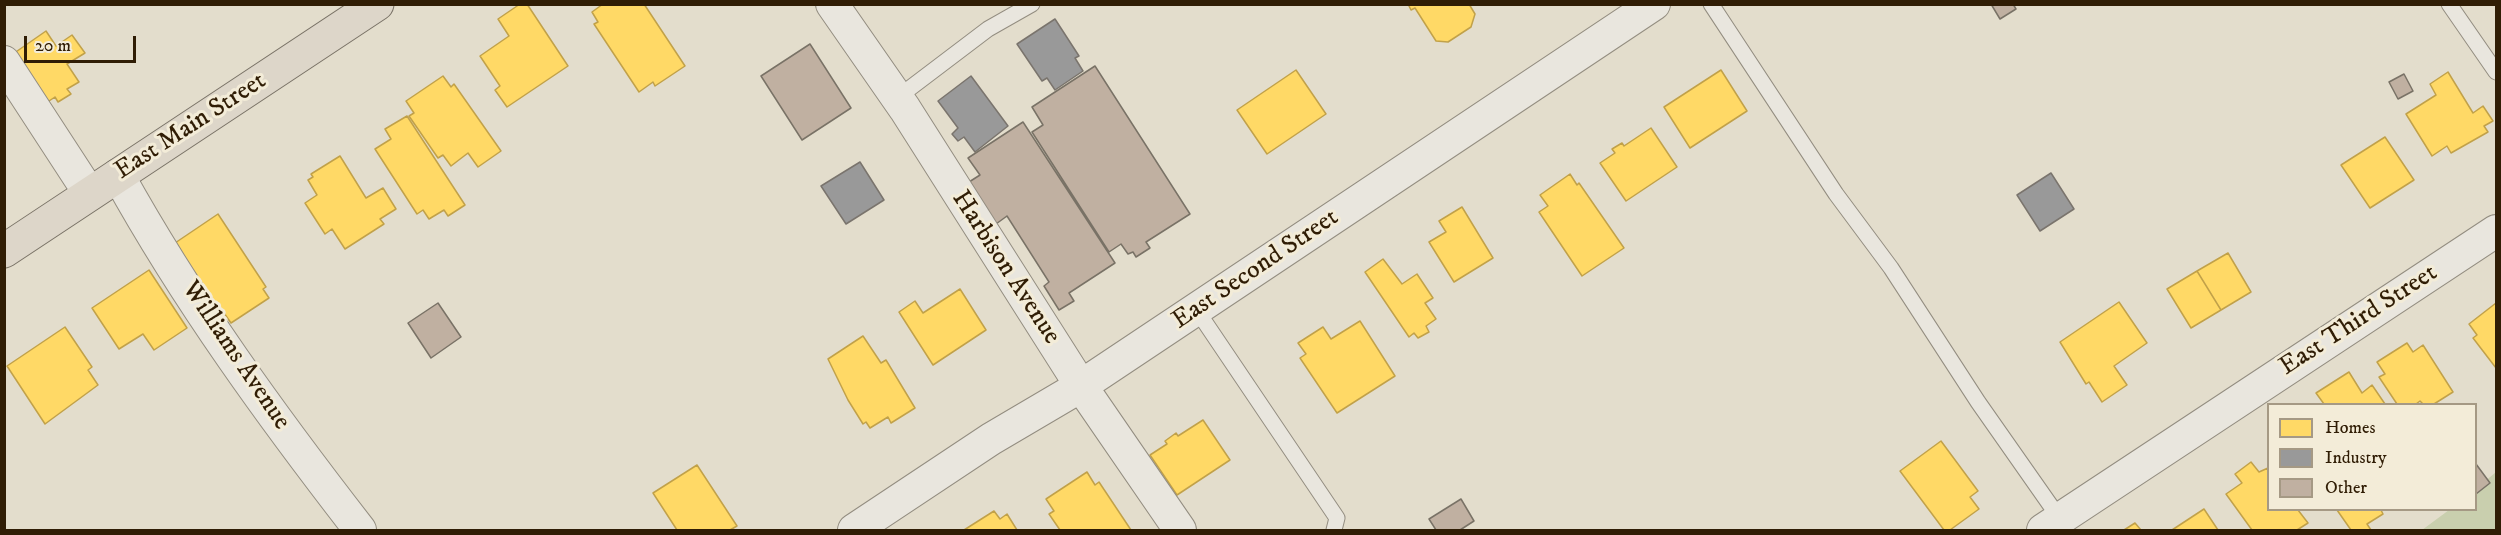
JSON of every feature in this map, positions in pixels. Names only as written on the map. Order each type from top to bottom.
[{"type":"main road","name":"East Main Street","points":[[4,250],[377,4]]},
{"type":"street","name":"Harbison Avenue","points":[[832,4],[897,99],[1081,386],[1180,531]]},
{"type":"street","name":"East Second Street","points":[[854,531],[991,439],[1081,386],[1654,4]]},
{"type":"street","points":[[4,62],[90,194]]},
{"type":"street","name":"Williams Avenue","points":[[118,175],[141,216],[234,358],[306,460],[360,531]]},
{"type":"street","name":"East Third Street","points":[[2051,525],[2496,231]]},
{"type":"lane","points":[[897,99],[988,29],[1032,4]]},
{"type":"lane","points":[[1711,4],[1862,232],[1891,267],[1978,402],[2051,525]]},
{"type":"lane","points":[[2449,4],[2496,72]]},
{"type":"lane","points":[[1196,309],[1337,518],[1334,531]]},
{"type":"green space","points":[[2496,472],[2496,530],[2422,530],[2448,511],[2477,511],[2477,488]]},
{"type":"building: Homes","points":[[520,4],[527,4],[568,66],[507,107],[495,90],[500,86],[480,56],[509,36],[498,19]]},
{"type":"building: Homes","points":[[603,4],[644,4],[685,66],[655,86],[653,82],[639,92],[594,24],[598,22],[592,12]]},
{"type":"building: Homes","points":[[1408,4],[1469,4],[1475,14],[1471,27],[1448,42],[1436,41],[1415,8],[1411,10]]},
{"type":"building: Homes","points":[[46,31],[56,46],[72,35],[85,53],[67,64],[79,82],[67,89],[71,94],[58,102],[55,97],[43,105],[10,56]]},
{"type":"building: Homes","points":[[1296,70],[1326,114],[1267,154],[1237,110]]},
{"type":"building: Homes","points":[[1721,70],[1747,111],[1690,148],[1664,107]]},
{"type":"building: Homes","points":[[2448,72],[2473,113],[2483,106],[2493,121],[2484,126],[2488,132],[2451,153],[2447,146],[2432,156],[2406,114],[2436,95],[2430,84]]},
{"type":"building: Homes","points":[[443,76],[451,87],[454,84],[501,151],[478,167],[468,153],[451,166],[443,155],[438,158],[409,116],[414,113],[406,101]]},
{"type":"building: Homes","points":[[407,116],[465,205],[448,216],[444,210],[429,219],[423,210],[417,214],[375,149],[391,139],[385,129]]},
{"type":"building: Homes","points":[[1651,128],[1677,167],[1626,201],[1600,163],[1615,153],[1612,149],[1622,143],[1624,146]]},
{"type":"building: Homes","points":[[2385,137],[2414,180],[2370,208],[2341,165]]},
{"type":"building: Homes","points":[[340,156],[366,198],[383,188],[396,209],[380,219],[384,224],[345,249],[332,229],[325,234],[305,203],[317,195],[308,180],[313,177],[311,174]]},
{"type":"building: Homes","points":[[1570,174],[1577,185],[1579,183],[1624,248],[1582,276],[1539,212],[1548,206],[1540,195]]},
{"type":"building: Homes","points":[[1462,207],[1493,258],[1454,282],[1429,242],[1446,232],[1439,221]]},
{"type":"building: Homes","points":[[218,214],[266,287],[263,289],[269,298],[231,323],[224,313],[220,316],[175,243]]},
{"type":"building: Homes","points":[[2228,253],[2251,292],[2221,310],[2197,271]]},
{"type":"building: Homes","points":[[1383,259],[1402,284],[1417,274],[1433,298],[1425,303],[1436,319],[1426,326],[1429,332],[1418,338],[1414,333],[1409,337],[1365,272]]},
{"type":"building: Homes","points":[[149,270],[187,328],[154,350],[143,334],[119,349],[92,308]]},
{"type":"building: Homes","points":[[2197,271],[2221,310],[2191,328],[2167,289]]},
{"type":"building: Homes","points":[[960,289],[986,330],[933,365],[899,312],[915,301],[923,313]]},
{"type":"building: Homes","points":[[2119,302],[2147,343],[2114,366],[2127,385],[2102,402],[2089,382],[2086,384],[2060,342]]},
{"type":"building: Homes","points":[[2496,303],[2496,368],[2473,338],[2477,335],[2469,324]]},
{"type":"building: Homes","points":[[1360,321],[1395,376],[1337,413],[1300,358],[1306,354],[1298,343],[1323,327],[1331,339]]},
{"type":"building: Homes","points":[[65,327],[92,367],[88,370],[98,385],[45,424],[7,366]]},
{"type":"building: Homes","points":[[863,336],[881,363],[886,360],[915,408],[891,423],[888,417],[870,428],[866,422],[863,424],[848,400],[828,359]]},
{"type":"building: Homes","points":[[2407,343],[2413,352],[2423,345],[2453,392],[2436,403],[2420,401],[2396,403],[2379,377],[2385,374],[2377,362]]},
{"type":"building: Homes","points":[[2349,372],[2362,393],[2372,385],[2384,403],[2323,403],[2316,393]]},
{"type":"building: Homes","points":[[1203,420],[1230,460],[1177,495],[1150,455],[1167,444],[1165,441],[1176,433],[1178,436]]},
{"type":"building: Homes","points":[[1941,441],[1978,491],[1970,497],[1979,509],[1950,530],[1944,530],[1900,471]]},
{"type":"building: Homes","points":[[2251,462],[2259,472],[2267,468],[2267,511],[2299,511],[2308,523],[2297,530],[2252,530],[2226,494],[2242,483],[2235,474]]},
{"type":"building: Homes","points":[[697,465],[737,526],[730,530],[677,530],[653,493]]},
{"type":"building: Homes","points":[[1087,472],[1095,485],[1099,482],[1131,530],[1060,530],[1049,514],[1054,511],[1046,499]]},
{"type":"building: Homes","points":[[2204,509],[2218,530],[2172,530]]},
{"type":"building: Homes","points":[[994,511],[1000,519],[1007,514],[1017,530],[964,530]]},
{"type":"building: Homes","points":[[2338,511],[2382,511],[2383,514],[2367,524],[2371,530],[2351,530]]},
{"type":"building: Homes","points":[[2135,523],[2141,530],[2124,530]]},
{"type":"building: Industry","points":[[1055,19],[1079,56],[1075,58],[1083,71],[1055,90],[1047,78],[1042,81],[1017,44]]},
{"type":"building: Industry","points":[[971,76],[1008,126],[975,152],[964,137],[958,141],[952,134],[958,128],[938,101]]},
{"type":"building: Industry","points":[[860,162],[884,200],[846,224],[821,186]]},
{"type":"building: Industry","points":[[2051,173],[2074,209],[2040,231],[2017,195]]},
{"type":"building: Other","points":[[1991,4],[2013,4],[2016,9],[2000,19]]},
{"type":"building: Other","points":[[810,44],[851,108],[802,140],[761,76]]},
{"type":"building: Other","points":[[1095,66],[1190,214],[1146,242],[1150,248],[1136,257],[1133,252],[1128,254],[1121,244],[1109,252],[1032,132],[1043,125],[1032,107]]},
{"type":"building: Other","points":[[2404,74],[2413,91],[2398,99],[2389,82]]},
{"type":"building: Other","points":[[1023,122],[1115,263],[1069,293],[1074,301],[1059,310],[1044,286],[1049,282],[1007,216],[996,224],[969,182],[980,175],[968,158]]},
{"type":"building: Other","points":[[438,303],[461,337],[431,358],[408,323]]},
{"type":"building: Other","points":[[2477,465],[2490,483],[2477,493]]},
{"type":"building: Other","points":[[1461,499],[1474,521],[1460,530],[1436,530],[1429,519]]}]
